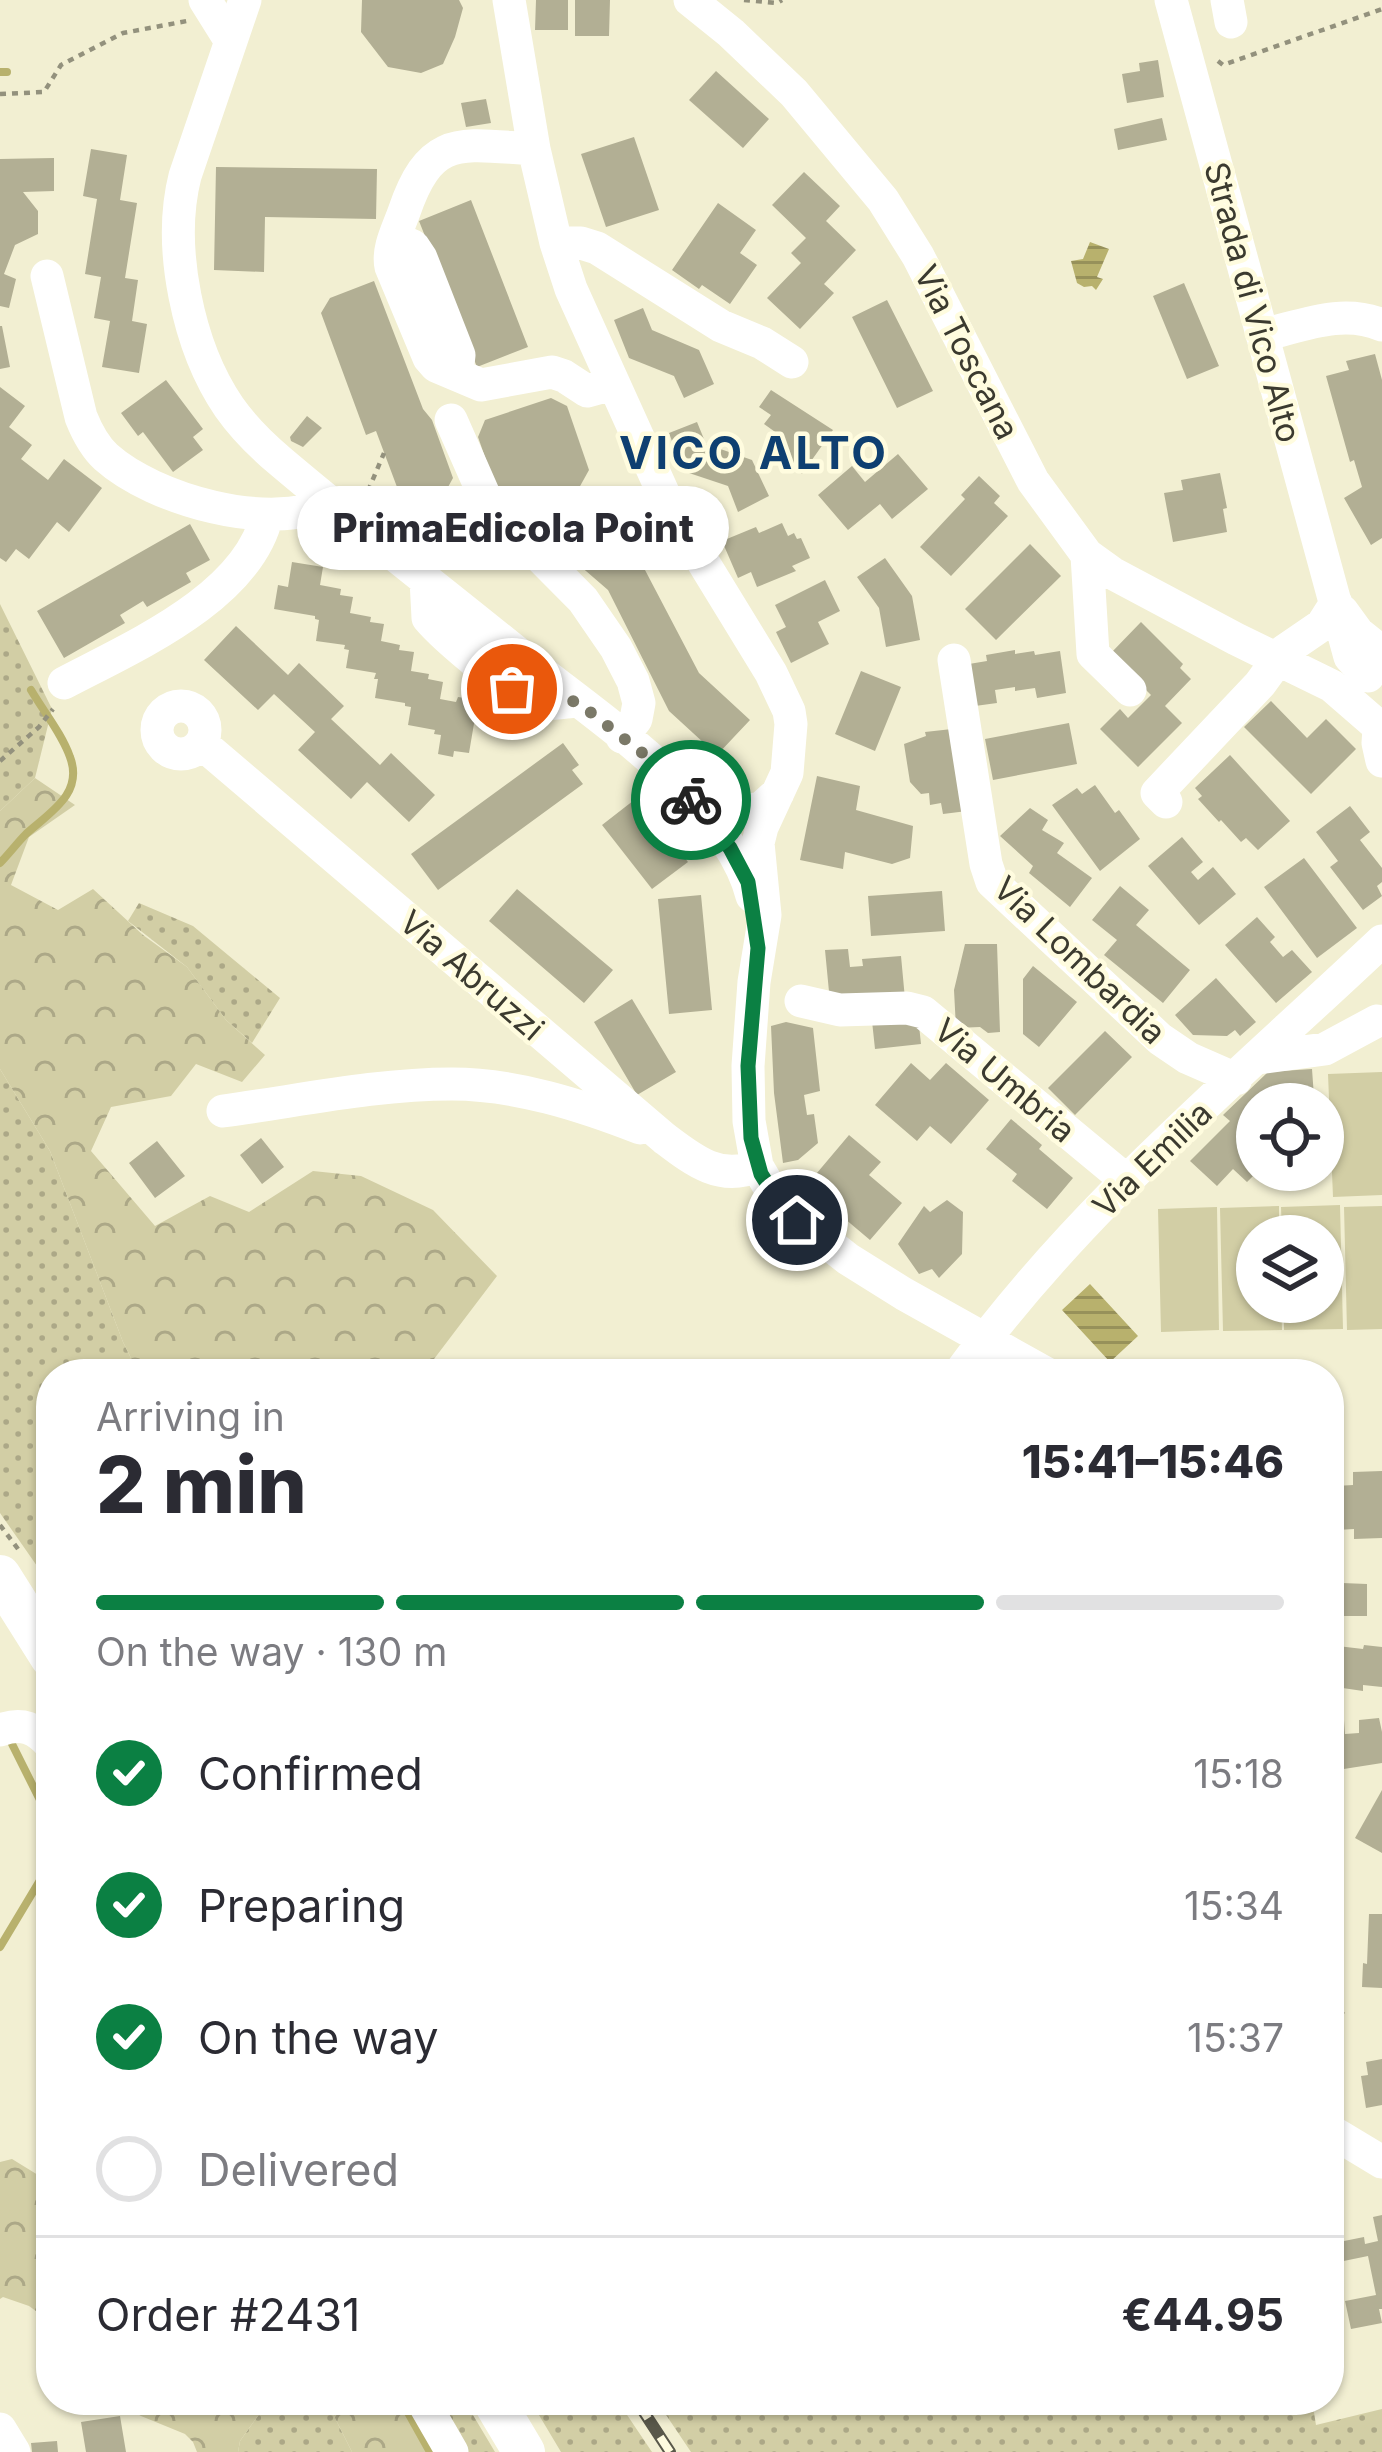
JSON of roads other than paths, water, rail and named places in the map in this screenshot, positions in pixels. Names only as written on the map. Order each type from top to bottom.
[{"type":"main road","points":[[0,1576],[36,1634]]},
{"type":"main road","points":[[502,2415],[524,2452]]},
{"type":"street","name":"Via Toscana","points":[[690,0],[794,93],[883,200],[927,272],[1034,481],[1087,555],[1340,692],[1380,737]]},
{"type":"street","name":"Strada di Vico Alto","points":[[1171,0],[1270,333],[1295,457],[1336,603],[1358,633],[1375,669]]},
{"type":"street","points":[[511,2],[534,149],[556,243],[579,310],[676,519],[784,697],[790,716],[787,773],[759,838],[765,915],[748,1066],[749,1121],[758,1166],[783,1205],[808,1229],[893,1288],[1021,1359]]},
{"type":"street","points":[[224,14],[181,190],[180,252],[187,302],[206,364],[229,407],[262,446],[328,502],[663,769],[739,810],[761,808],[778,793]]},
{"type":"street","points":[[534,149],[468,145],[439,153],[415,185],[395,238],[421,257],[460,355],[457,372],[481,385],[544,372],[564,376],[587,391],[612,384]]},
{"type":"street","points":[[556,243],[581,243],[605,252],[721,326],[763,343],[792,362]]},
{"type":"street","points":[[47,276],[81,417],[105,457],[131,476],[166,491],[224,508],[267,515],[301,513],[328,502]]},
{"type":"street","points":[[1270,333],[1338,317],[1382,326]]},
{"type":"street","points":[[451,420],[488,504],[583,600],[616,648],[639,703],[636,719],[622,737]]},
{"type":"street","points":[[64,683],[125,651],[210,596],[244,562],[261,536],[267,515]]},
{"type":"street","points":[[1087,555],[1093,654],[1130,690]]},
{"type":"street","points":[[1166,802],[1157,793],[1260,684],[1276,658],[1322,626],[1336,603]]},
{"type":"street","name":"Via Toscana","points":[[1276,658],[1375,669]]},
{"type":"street","name":"Via Lombardia","points":[[953,660],[992,882],[1160,1039],[1188,1058],[1247,1068]]},
{"type":"street","points":[[1375,669],[1368,704],[1380,737]]},
{"type":"street","points":[[763,889],[795,774],[790,731]]},
{"type":"street","name":"Via Abruzzi","points":[[202,743],[664,1138],[717,1170],[737,1173],[758,1166]]},
{"type":"street","points":[[663,769],[739,861],[752,899],[758,948]]},
{"type":"street","name":"Via Emilia","points":[[969,1359],[1029,1284],[1126,1181],[1382,941]]},
{"type":"street","name":"Via Umbria","points":[[801,1000],[841,1010],[907,1008],[923,1012],[1126,1181]]},
{"type":"street","points":[[1247,1068],[1325,1048],[1377,1021]]},
{"type":"street","points":[[223,1111],[419,1086],[469,1085],[582,1107],[664,1138]]},
{"type":"street","points":[[0,1730],[17,1726],[36,1731]]},
{"type":"street","points":[[1344,2139],[1382,2162]]},
{"type":"street","points":[[431,2415],[452,2452]]},
{"type":"street","points":[[0,2429],[14,2452]]},
{"type":"waterway","points":[[0,72],[7,72]]},
{"type":"waterway","points":[[0,863],[62,802],[72,782],[67,748],[31,690]]},
{"type":"waterway","points":[[12,1744],[36,1792]]},
{"type":"waterway","points":[[0,1947],[36,1887]]},
{"type":"waterway","points":[[409,2415],[430,2452]]},
{"type":"railway","points":[[646,2415],[670,2452]]},
{"type":"place","name":"PrimaEdicola Point","points":[[512,689]]},
{"type":"district","name":"VICO ALTO","points":[[754,452]]}]
